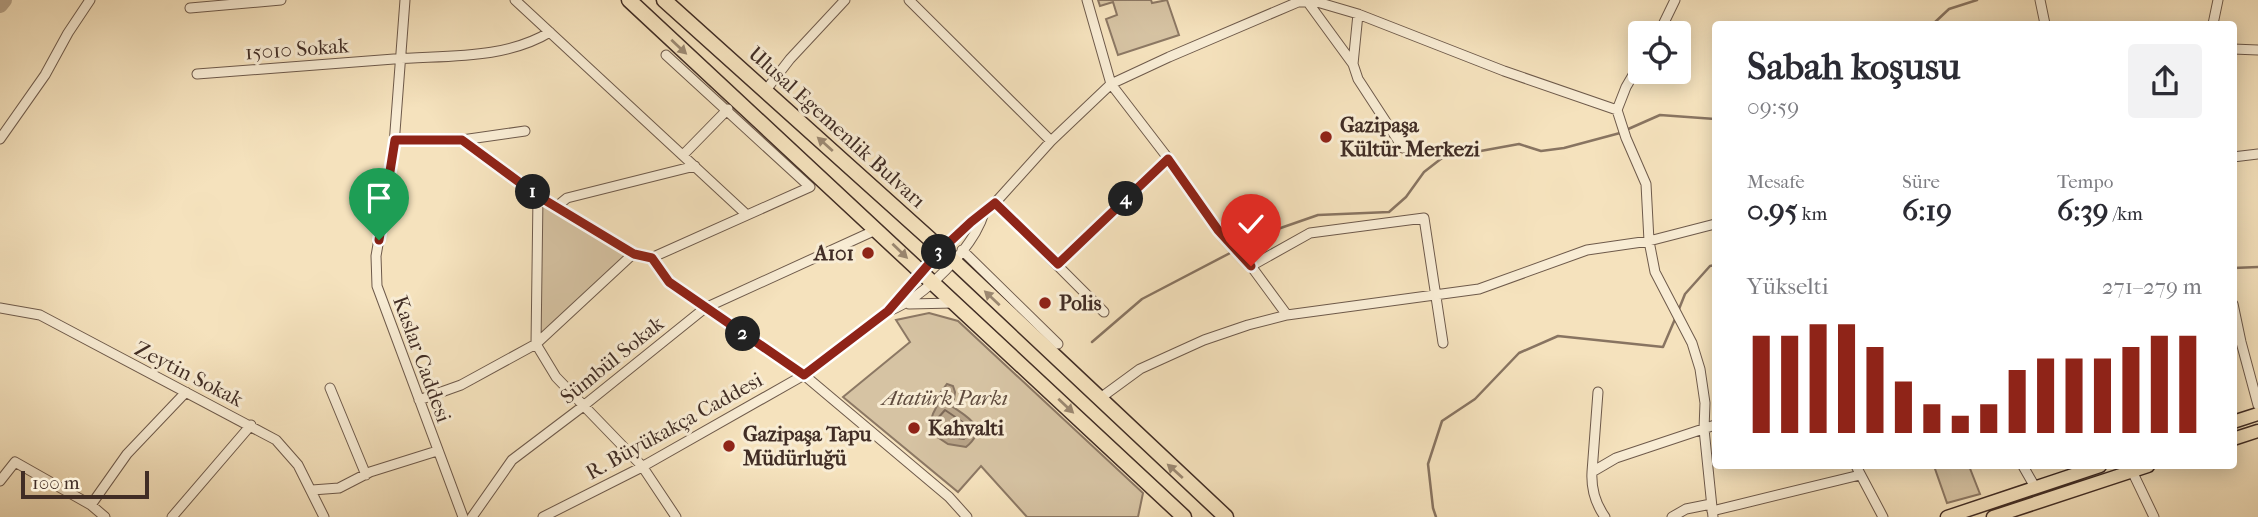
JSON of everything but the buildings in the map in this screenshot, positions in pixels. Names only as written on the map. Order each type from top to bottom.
[{"type":"highway","points":[[629,0],[731,106],[878,229],[1184,517]]},
{"type":"highway","name":"Ulusal Egemenlik Bulvarı","points":[[664,0],[941,250],[957,255],[1099,399],[1226,517]]},
{"type":"main road","points":[[2237,421],[2258,414]]},
{"type":"main road","points":[[2237,438],[2258,431]]},
{"type":"main road","points":[[1947,517],[2091,469]]},
{"type":"main road","points":[[1993,517],[2125,469]]},
{"type":"street","points":[[0,139],[45,75],[90,0]]},
{"type":"street","points":[[190,8],[281,0]]},
{"type":"street","name":"Kaslar Caddesi","points":[[405,0],[395,140],[375,272],[380,300],[463,517]]},
{"type":"street","points":[[515,0],[747,215]]},
{"type":"street","points":[[766,90],[790,59],[845,0]]},
{"type":"street","points":[[909,0],[1051,141]]},
{"type":"street","points":[[1087,0],[1111,84],[1221,233],[1251,266],[1287,315]]},
{"type":"street","points":[[1665,21],[1675,0]]},
{"type":"street","points":[[2040,0],[2044,21]]},
{"type":"street","points":[[2214,21],[2218,0]]},
{"type":"street","points":[[1307,1],[1358,14],[1504,71],[1617,110]]},
{"type":"street","points":[[1307,1],[1353,64],[1358,79],[1403,148]]},
{"type":"street","name":"R. Büyükakça Caddesi","points":[[542,517],[642,466],[804,375],[888,311],[941,250],[995,203],[1051,141],[1111,84],[1288,6],[1307,1]]},
{"type":"street","points":[[1353,64],[1358,14]]},
{"type":"street","name":"15010 Sokak","points":[[197,74],[495,51],[530,42],[550,32]]},
{"type":"street","points":[[2237,49],[2258,50]]},
{"type":"street","points":[[462,140],[538,196],[634,254],[652,258],[810,187],[731,106],[666,55]]},
{"type":"street","points":[[1628,84],[1617,110],[1646,184],[1649,241],[1655,272],[1692,343],[1700,369],[1705,403],[1704,429],[1712,511]]},
{"type":"street","points":[[683,155],[731,106]]},
{"type":"street","points":[[395,140],[462,140],[525,131]]},
{"type":"street","points":[[2237,157],[2258,154]]},
{"type":"street","points":[[1058,264],[1168,159]]},
{"type":"street","points":[[556,207],[568,198],[695,166]]},
{"type":"street","points":[[538,196],[536,344],[556,377],[582,407],[642,466],[676,517]]},
{"type":"street","points":[[995,203],[1104,312]]},
{"type":"street","name":"R. Büyükakça Caddesi","points":[[888,311],[907,304],[933,282],[979,230],[984,213]]},
{"type":"street","points":[[1251,266],[1310,233],[1424,218],[1443,344]]},
{"type":"street","points":[[1099,399],[1140,369],[1204,340],[1287,315],[1436,297],[1479,289],[1587,250],[1649,241],[1712,225]]},
{"type":"street","name":"Sümbül Sokak","points":[[472,517],[512,460],[705,308],[878,229]]},
{"type":"street","points":[[419,400],[461,385],[536,344],[634,254]]},
{"type":"street","points":[[957,255],[1058,344]]},
{"type":"street","points":[[652,258],[669,282],[804,375],[949,497],[967,517]]},
{"type":"street","points":[[907,304],[955,303]]},
{"type":"street","name":"Zeytin Sokak","points":[[0,308],[40,315],[276,440],[298,465],[324,517]]},
{"type":"street","points":[[2237,342],[2258,405]]},
{"type":"street","points":[[330,388],[366,475]]},
{"type":"street","points":[[1598,392],[1591,486],[1602,516]]},
{"type":"street","points":[[92,505],[127,454],[186,393]]},
{"type":"street","points":[[172,517],[250,425]]},
{"type":"street","points":[[1592,472],[1616,458],[1712,426]]},
{"type":"street","points":[[312,491],[339,488],[366,475],[437,451]]},
{"type":"street","points":[[0,481],[15,462],[92,505],[105,517]]},
{"type":"street","points":[[1857,469],[1883,517]]},
{"type":"street","points":[[2025,469],[2035,487]]},
{"type":"street","points":[[2131,469],[2154,517]]},
{"type":"street","points":[[1672,517],[1686,509],[1712,511],[1860,475]]},
{"type":"green space","points":[[1098,0],[1151,0],[1152,3],[1167,0],[1179,35],[1118,55],[1106,19],[1117,15],[1113,2],[1100,6]]},
{"type":"green space","points":[[538,196],[633,254],[536,344]]},
{"type":"green space","name":"Atatürk Parkı","points":[[929,313],[958,321],[1143,493],[1138,517],[1027,517],[981,466],[958,492],[843,397],[910,342],[896,320]]},
{"type":"green space","points":[[1935,469],[1970,469],[1980,494],[1947,503]]},
{"type":"water","points":[[947,384],[953,386],[955,392],[953,407],[970,419],[976,429],[973,440],[966,447],[948,444],[933,434],[932,415],[940,393]]},
{"type":"waterway","points":[[0,5],[4,0]]},
{"type":"waterway","points":[[1936,21],[1949,9],[1977,0]]},
{"type":"waterway","points":[[1626,130],[1660,115],[1712,119]]},
{"type":"waterway","points":[[1238,249],[1272,231],[1318,215],[1389,212],[1406,197],[1424,172],[1442,158],[1519,144],[1541,151],[1564,148],[1620,133]]},
{"type":"waterway","points":[[1092,342],[1142,299],[1232,252]]},
{"type":"waterway","points":[[1679,309],[1685,294],[1712,266]]},
{"type":"waterway","points":[[2237,268],[2258,267]]},
{"type":"waterway","points":[[1436,517],[1428,464],[1442,421],[1475,399],[1519,353],[1558,336],[1663,347],[1675,319]]},
{"type":"place","name":"Gazipaşa Kültür Merkezi","points":[[1326,137]]},
{"type":"place","name":"A101","points":[[868,253]]},
{"type":"place","name":"Polis","points":[[1045,303]]},
{"type":"place","name":"Kahvalti","points":[[914,428]]},
{"type":"place","name":"Gazipaşa Tapu Müdürluğü","points":[[729,446]]},
{"type":"route","points":[[379,240],[395,140],[462,140],[538,196],[634,254],[652,258],[669,282],[804,375],[888,311],[941,250],[995,203],[1058,264],[1168,159],[1218,230],[1251,266]]}]
